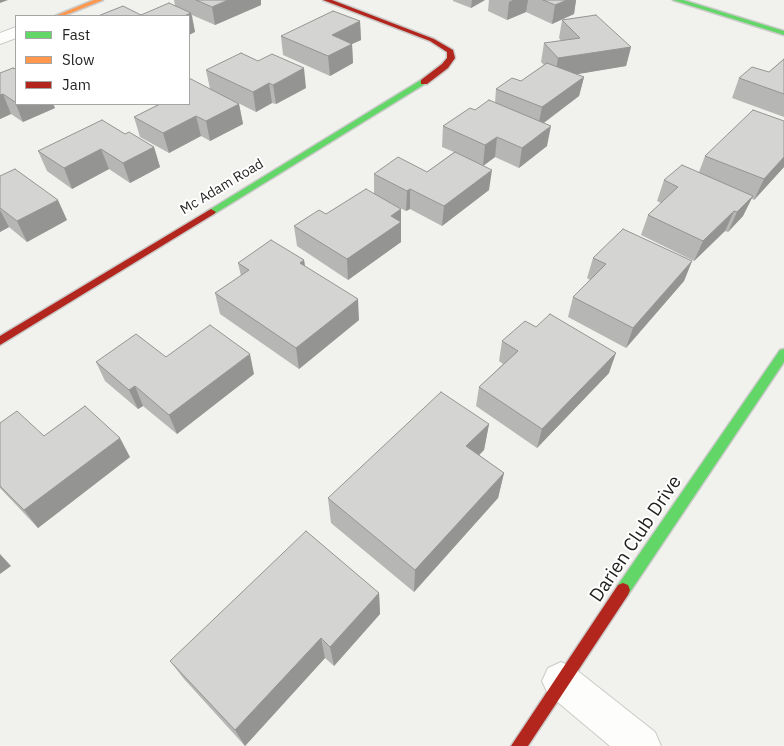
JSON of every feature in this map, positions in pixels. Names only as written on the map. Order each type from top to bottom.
[{"type":"street","points":[[61,15],[100,0]]},
{"type":"street","name":"Mc Adam Road","points":[[0,341],[434,76],[446,66],[451,58],[451,52],[432,40],[326,0]]},
{"type":"street","points":[[676,0],[784,33]]},
{"type":"street","points":[[0,39],[15,32]]},
{"type":"street","name":"Darien Club Drive","points":[[519,746],[561,681],[784,353]]},
{"type":"street","points":[[561,681],[641,746]]},
{"type":"building","points":[[196,0],[228,0],[212,7]]},
{"type":"building","points":[[543,0],[567,0],[555,5]]},
{"type":"building","points":[[169,3],[191,13],[186,15],[141,15]]},
{"type":"building","points":[[123,6],[141,15],[100,15]]},
{"type":"building","points":[[333,11],[360,21],[332,35],[352,44],[328,56],[281,36]]},
{"type":"building","points":[[596,15],[631,47],[558,58],[544,43],[580,38],[562,20]]},
{"type":"building","points":[[241,53],[258,61],[272,54],[304,68],[273,85],[269,83],[253,92],[206,70]]},
{"type":"building","points":[[784,59],[784,94],[739,78],[752,67],[769,72]]},
{"type":"building","points":[[547,63],[584,77],[542,107],[496,89],[512,78],[521,81]]},
{"type":"building","points":[[15,69],[15,102],[3,94],[0,95],[0,73]]},
{"type":"building","points":[[190,79],[239,104],[206,121],[196,116],[163,133],[134,117],[158,105],[190,105]]},
{"type":"building","points":[[489,100],[551,126],[522,148],[497,137],[485,145],[443,126],[470,108],[475,110]]},
{"type":"building","points":[[753,110],[784,121],[784,157],[764,179],[705,156]]},
{"type":"building","points":[[102,120],[125,134],[129,132],[154,147],[123,163],[101,149],[64,168],[38,151]]},
{"type":"building","points":[[455,152],[492,170],[444,206],[410,189],[407,191],[374,174],[398,157],[427,172]]},
{"type":"building","points":[[682,165],[753,196],[737,212],[734,211],[703,241],[648,215],[678,187],[664,180]]},
{"type":"building","points":[[15,169],[58,200],[17,221],[0,208],[0,176]]},
{"type":"building","points":[[366,189],[401,209],[391,216],[401,222],[347,259],[294,226],[319,210],[326,214]]},
{"type":"building","points":[[623,229],[692,261],[633,328],[573,297],[606,264],[593,258]]},
{"type":"building","points":[[271,240],[304,260],[300,263],[358,299],[296,348],[215,293],[249,270],[238,263]]},
{"type":"building","points":[[550,314],[616,353],[542,429],[479,387],[518,351],[502,341],[525,321],[536,327]]},
{"type":"building","points":[[210,325],[250,354],[169,415],[135,386],[129,390],[96,362],[136,334],[166,357]]},
{"type":"building","points":[[441,392],[489,424],[466,446],[504,473],[415,570],[328,498]]},
{"type":"building","points":[[85,406],[120,438],[24,510],[0,486],[0,423],[17,411],[44,436]]},
{"type":"building","points":[[306,531],[379,593],[330,647],[321,638],[235,730],[170,661]]},
{"type":"traffic: fast","points":[[676,0],[784,33]]},
{"type":"traffic: fast","points":[[211,212],[424,82]]},
{"type":"traffic: fast","points":[[623,590],[784,353]]},
{"type":"traffic: slow","points":[[61,15],[100,0]]},
{"type":"traffic: jam","points":[[326,0],[432,40],[451,51],[451,58],[445,66],[424,82]]},
{"type":"traffic: jam","points":[[0,341],[211,212]]},
{"type":"traffic: jam","points":[[519,746],[623,590]]}]
